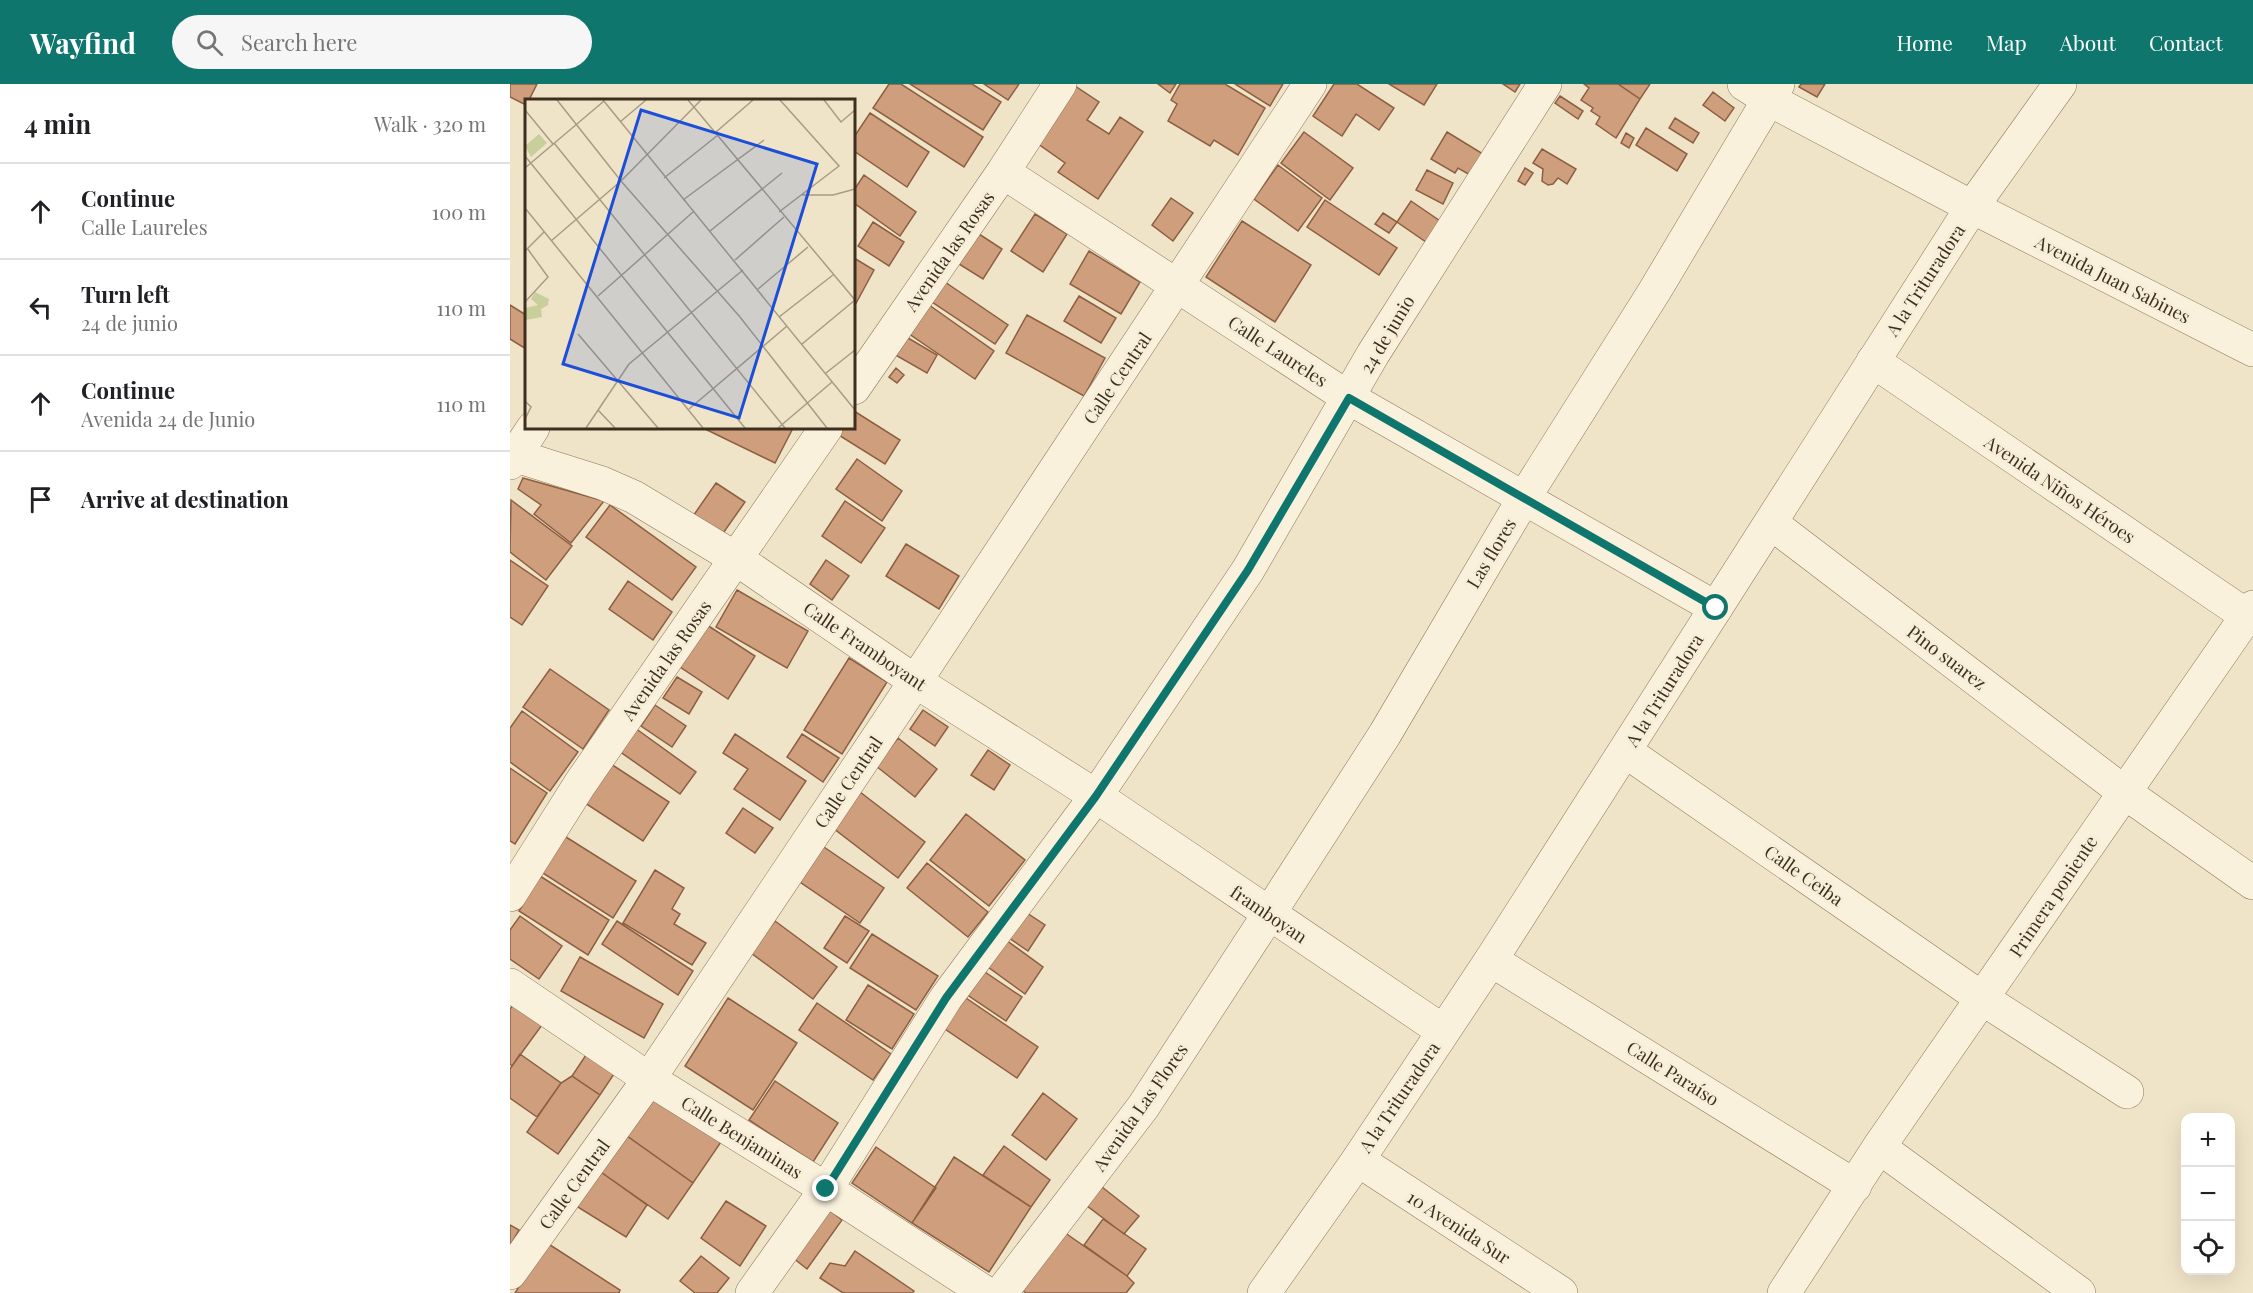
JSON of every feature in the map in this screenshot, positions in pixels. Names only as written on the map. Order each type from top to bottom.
[{"type":"street","name":"Avenida las Rosas","points":[[855,387],[1004,172],[1059,84]]},
{"type":"street","name":"Calle Central","points":[[510,1273],[649,1078],[1178,286],[1310,84]]},
{"type":"street","name":"24 de junio","points":[[752,1293],[826,1189],[946,998],[1096,796],[1248,570],[1373,354],[1545,84]]},
{"type":"street","name":"A la Trituradora","points":[[1264,1293],[1358,1160],[1491,960],[1972,207],[2060,84]]},
{"type":"street","name":"Avenida Juan Sabines","points":[[1763,89],[1972,207],[2253,350]]},
{"type":"street","name":"Las flores","points":[[1269,914],[1385,734],[1524,498],[1654,292],[1763,89]]},
{"type":"street","name":"Calle Laureles","points":[[1004,172],[1349,398],[1716,608]]},
{"type":"street","name":"Avenida Niños Héroes","points":[[1873,361],[2250,612]]},
{"type":"street","points":[[512,457],[532,429]]},
{"type":"street","name":"Avenida las Rosas","points":[[510,895],[580,784],[825,429]]},
{"type":"street","name":"Calle Framboyant","points":[[512,457],[602,483],[634,497],[735,558],[915,681],[1096,796]]},
{"type":"street","name":"Pino suarez","points":[[1771,523],[2124,792],[2253,882]]},
{"type":"street","name":"Primera poniente","points":[[1784,1293],[1879,1147],[2250,612]]},
{"type":"street","name":"Calle Ceiba","points":[[1625,752],[1983,999],[2127,1092]]},
{"type":"street","name":"framboyan","points":[[1096,796],[1443,1031]]},
{"type":"street","name":"Avenida Las Flores","points":[[1001,1293],[1143,1107],[1269,914]]},
{"type":"street","name":"Calle Paraíso","points":[[1491,960],[1855,1186]]},
{"type":"street","name":"Calle Benjaminas","points":[[510,985],[649,1078],[986,1293]]},
{"type":"street","points":[[1879,1147],[2079,1293]]},
{"type":"street","name":"10 Avenida Sur","points":[[1358,1160],[1561,1293]]},
{"type":"street","points":[[2030,1259],[2040,1293]]},
{"type":"building","points":[[510,84],[537,84],[530,99],[525,99],[525,104],[510,97]]},
{"type":"building","points":[[889,84],[901,84],[983,137],[964,167],[873,108]]},
{"type":"building","points":[[910,84],[972,84],[1001,102],[983,130]]},
{"type":"building","points":[[984,84],[1019,84],[1008,100]]},
{"type":"building","points":[[1072,84],[1099,102],[1087,120],[1109,134],[1120,117],[1143,132],[1098,199],[1058,172],[1065,163],[1034,141]]},
{"type":"building","points":[[1158,84],[1176,84],[1170,93]]},
{"type":"building","points":[[1180,84],[1225,84],[1265,108],[1238,155],[1214,140],[1210,146],[1168,121],[1177,104],[1171,100]]},
{"type":"building","points":[[1235,84],[1283,84],[1270,106]]},
{"type":"building","points":[[1334,84],[1357,84],[1394,108],[1379,130],[1356,114],[1342,136],[1313,116]]},
{"type":"building","points":[[1389,84],[1437,84],[1424,105]]},
{"type":"building","points":[[1503,84],[1520,84],[1515,92]]},
{"type":"building","points":[[1584,84],[1618,84],[1640,99],[1616,138],[1596,124],[1600,117],[1591,111],[1593,108],[1581,100],[1589,88]]},
{"type":"building","points":[[1618,84],[1650,84],[1640,99]]},
{"type":"building","points":[[1801,84],[1825,84],[1817,97],[1799,87]]},
{"type":"building","points":[[1713,92],[1734,108],[1725,121],[1703,105]]},
{"type":"building","points":[[1560,96],[1583,111],[1578,119],[1555,103]]},
{"type":"building","points":[[870,113],[929,152],[907,187],[855,152],[855,136]]},
{"type":"building","points":[[1675,118],[1699,133],[1693,143],[1669,128]]},
{"type":"building","points":[[1646,128],[1687,154],[1677,171],[1636,145]]},
{"type":"building","points":[[1304,132],[1353,168],[1330,200],[1281,163]]},
{"type":"building","points":[[1447,132],[1483,154],[1470,175],[1458,168],[1455,173],[1431,159]]},
{"type":"building","points":[[1626,133],[1634,138],[1629,148],[1621,143]]},
{"type":"building","points":[[1542,149],[1576,169],[1567,184],[1558,178],[1553,184],[1548,185],[1542,181],[1543,169],[1533,163]]},
{"type":"building","points":[[1278,165],[1322,198],[1298,231],[1254,199]]},
{"type":"building","points":[[1525,168],[1533,173],[1525,185],[1518,181]]},
{"type":"building","points":[[1427,170],[1453,183],[1443,204],[1416,190]]},
{"type":"building","points":[[864,175],[916,212],[900,236],[855,204],[855,188]]},
{"type":"building","points":[[1171,198],[1193,213],[1173,241],[1152,225]]},
{"type":"building","points":[[1325,200],[1397,248],[1379,275],[1307,227]]},
{"type":"building","points":[[1411,201],[1440,221],[1426,242],[1397,222]]},
{"type":"building","points":[[1383,213],[1397,222],[1389,233],[1375,224]]},
{"type":"building","points":[[1035,214],[1067,234],[1043,272],[1011,251]]},
{"type":"building","points":[[1242,221],[1311,265],[1275,322],[1206,277]]},
{"type":"building","points":[[873,222],[904,242],[889,266],[858,246]]},
{"type":"building","points":[[979,234],[1002,249],[983,279],[959,264]]},
{"type":"building","points":[[1089,251],[1140,282],[1121,314],[1070,284]]},
{"type":"building","points":[[855,259],[874,270],[855,305]]},
{"type":"building","points":[[942,280],[1008,325],[995,344],[929,300]]},
{"type":"building","points":[[1079,296],[1116,318],[1101,343],[1064,321]]},
{"type":"building","points":[[922,300],[994,351],[975,379],[902,329]]},
{"type":"building","points":[[510,305],[525,314],[525,348],[510,339]]},
{"type":"building","points":[[1027,315],[1105,358],[1084,396],[1006,353]]},
{"type":"building","points":[[903,335],[937,355],[927,373],[892,353]]},
{"type":"building","points":[[896,368],[904,375],[897,383],[889,377]]},
{"type":"building","points":[[855,412],[900,440],[885,464],[837,434],[840,429],[855,429]]},
{"type":"building","points":[[705,429],[792,429],[775,463]]},
{"type":"building","points":[[857,459],[902,491],[882,521],[836,489]]},
{"type":"building","points":[[523,478],[604,501],[571,543],[534,514],[541,505],[518,489]]},
{"type":"building","points":[[716,483],[745,502],[719,539],[691,519]]},
{"type":"building","points":[[511,500],[572,546],[546,580],[510,552]]},
{"type":"building","points":[[845,501],[885,528],[861,563],[822,536]]},
{"type":"building","points":[[610,505],[696,567],[672,600],[586,537]]},
{"type":"building","points":[[906,544],[959,576],[939,609],[886,576]]},
{"type":"building","points":[[510,560],[548,586],[522,625],[510,617]]},
{"type":"building","points":[[826,560],[849,576],[832,600],[810,584]]},
{"type":"building","points":[[628,581],[672,612],[653,640],[609,609]]},
{"type":"building","points":[[737,590],[808,631],[787,668],[716,627]]},
{"type":"building","points":[[707,625],[755,656],[728,699],[680,667]]},
{"type":"building","points":[[849,658],[887,682],[842,754],[804,730]]},
{"type":"building","points":[[550,669],[609,710],[583,749],[523,707]]},
{"type":"building","points":[[677,677],[702,692],[689,714],[663,698]]},
{"type":"building","points":[[655,705],[686,726],[672,747],[641,726]]},
{"type":"building","points":[[923,710],[948,727],[935,746],[910,729]]},
{"type":"building","points":[[522,711],[578,752],[550,791],[510,762],[510,728]]},
{"type":"building","points":[[635,728],[696,772],[680,794],[619,751]]},
{"type":"building","points":[[735,734],[806,781],[780,820],[734,789],[748,769],[723,753]]},
{"type":"building","points":[[802,734],[839,758],[823,782],[787,757]]},
{"type":"building","points":[[898,738],[937,769],[915,797],[876,766]]},
{"type":"building","points":[[988,750],[1010,765],[994,790],[971,775]]},
{"type":"building","points":[[608,762],[669,802],[643,841],[582,801]]},
{"type":"building","points":[[510,768],[547,793],[515,844],[510,841]]},
{"type":"building","points":[[860,792],[925,842],[898,878],[833,828]]},
{"type":"building","points":[[743,808],[773,828],[755,853],[726,833]]},
{"type":"building","points":[[966,814],[1025,860],[989,906],[930,860]]},
{"type":"building","points":[[558,832],[636,881],[613,918],[535,868]]},
{"type":"building","points":[[818,843],[884,888],[860,923],[794,878]]},
{"type":"building","points":[[927,863],[988,912],[968,937],[907,888]]},
{"type":"building","points":[[655,870],[684,888],[672,909],[680,914],[674,924],[706,943],[692,965],[623,923]]},
{"type":"building","points":[[540,876],[609,920],[588,955],[519,911]]},
{"type":"building","points":[[1018,907],[1045,925],[1028,951],[1000,932]]},
{"type":"building","points":[[520,916],[562,946],[539,979],[510,959],[510,930]]},
{"type":"building","points":[[845,916],[869,931],[847,963],[824,948]]},
{"type":"building","points":[[617,921],[693,971],[678,995],[602,944]]},
{"type":"building","points":[[775,921],[837,967],[813,999],[751,953]]},
{"type":"building","points":[[872,934],[938,976],[916,1010],[850,968]]},
{"type":"building","points":[[1006,940],[1043,967],[1025,994],[988,967]]},
{"type":"building","points":[[580,957],[663,1004],[644,1038],[561,991]]},
{"type":"building","points":[[979,968],[1022,997],[1006,1021],[963,992]]},
{"type":"building","points":[[868,985],[914,1014],[892,1049],[846,1020]]},
{"type":"building","points":[[963,996],[1038,1047],[1017,1078],[942,1027]]},
{"type":"building","points":[[728,998],[797,1043],[753,1110],[685,1066]]},
{"type":"building","points":[[817,1003],[891,1054],[873,1080],[799,1030]]},
{"type":"building","points":[[514,1004],[542,1025],[512,1066],[510,1064],[510,1009]]},
{"type":"building","points":[[588,1052],[616,1071],[600,1095],[572,1076]]},
{"type":"building","points":[[520,1054],[561,1083],[537,1117],[510,1098],[510,1069]]},
{"type":"building","points":[[572,1076],[600,1095],[558,1154],[527,1132],[561,1083]]},
{"type":"building","points":[[775,1081],[838,1123],[813,1162],[749,1120]]},
{"type":"building","points":[[651,1092],[721,1142],[693,1183],[623,1133]]},
{"type":"building","points":[[1043,1093],[1077,1119],[1046,1160],[1012,1135]]},
{"type":"building","points":[[623,1133],[693,1183],[668,1219],[598,1170]]},
{"type":"building","points":[[1004,1146],[1050,1180],[1031,1207],[983,1175]]},
{"type":"building","points":[[876,1147],[936,1188],[912,1223],[852,1183]]},
{"type":"building","points":[[954,1157],[1031,1207],[989,1272],[912,1223]]},
{"type":"building","points":[[598,1170],[647,1205],[626,1237],[573,1204]]},
{"type":"building","points":[[1093,1180],[1139,1216],[1124,1234],[1078,1199]]},
{"type":"building","points":[[726,1201],[766,1226],[740,1266],[701,1238]]},
{"type":"building","points":[[823,1205],[842,1220],[807,1269],[787,1253]]},
{"type":"building","points":[[1103,1219],[1146,1249],[1127,1276],[1084,1245]]},
{"type":"building","points":[[510,1225],[519,1230],[510,1246]]},
{"type":"building","points":[[1061,1230],[1127,1276],[1134,1283],[1126,1293],[1026,1293],[1019,1287]]},
{"type":"building","points":[[547,1243],[620,1290],[619,1293],[515,1293]]},
{"type":"building","points":[[855,1251],[914,1291],[912,1293],[843,1293],[820,1278],[830,1263],[845,1266]]},
{"type":"building","points":[[701,1256],[729,1278],[717,1293],[695,1293],[680,1281]]},
{"type":"route","points":[[826,1189],[946,998],[1096,796],[1248,570],[1349,398],[1716,608]]}]
